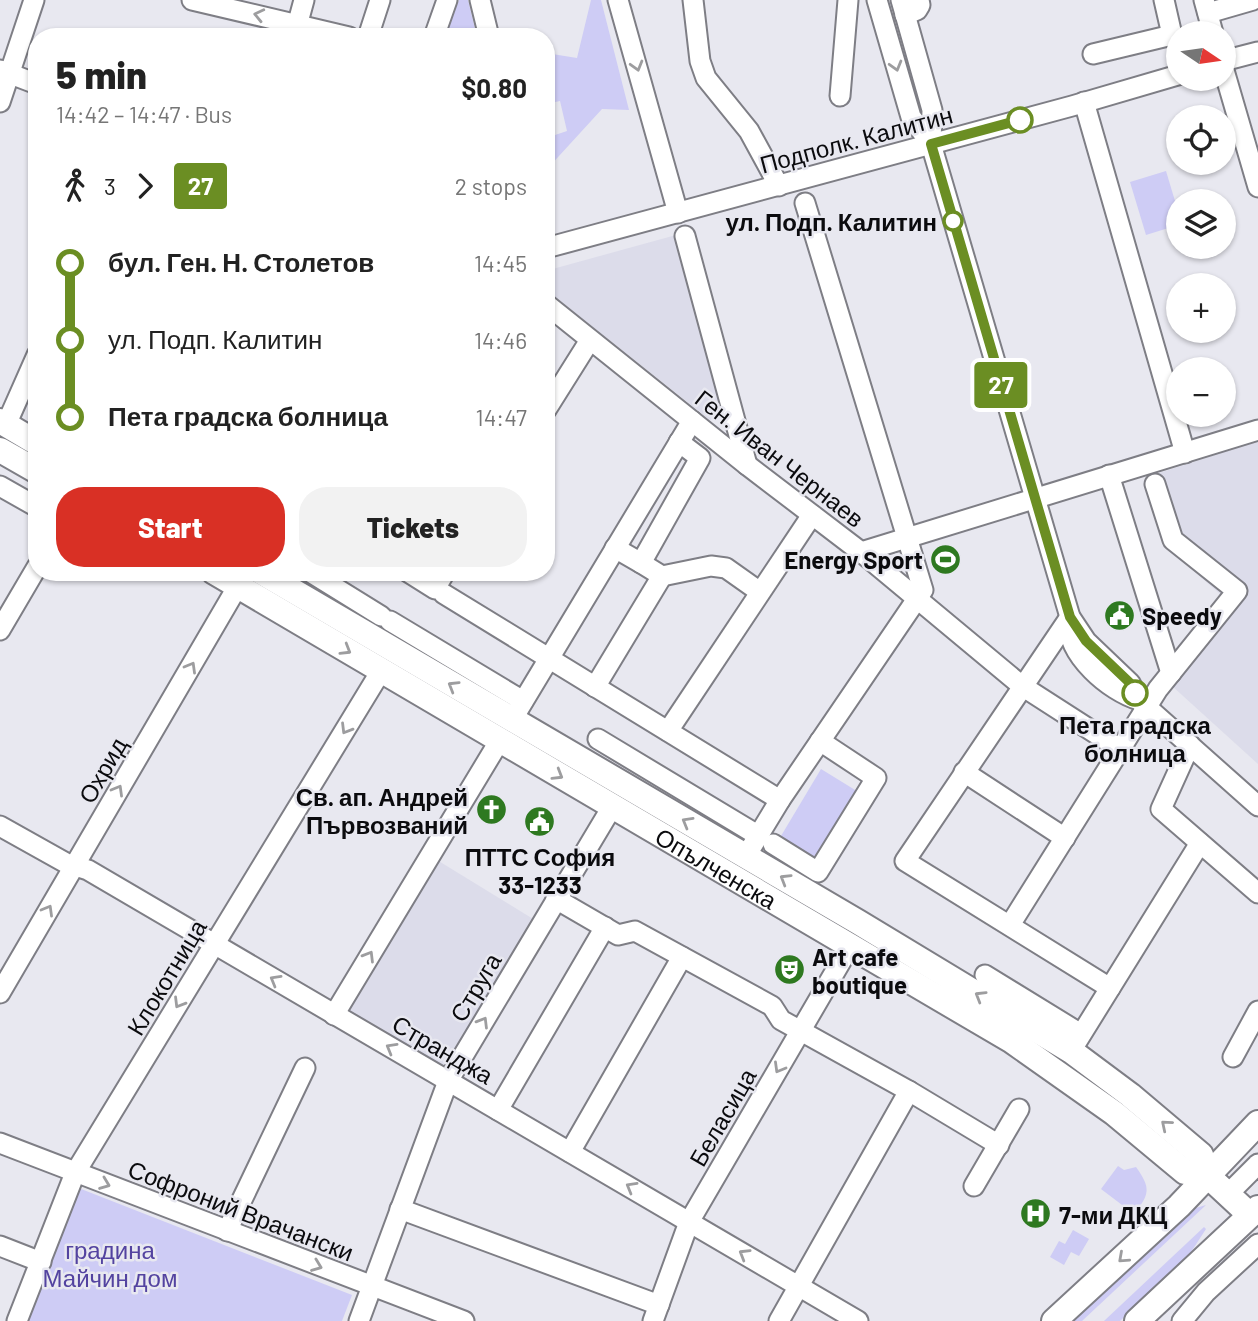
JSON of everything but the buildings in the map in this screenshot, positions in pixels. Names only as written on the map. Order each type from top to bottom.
[{"type":"main road","points":[[3,423],[28,438]]},
{"type":"main road","points":[[2,457],[28,467]]},
{"type":"main road","name":"Опълченска","points":[[245,581],[381,671],[511,721],[612,807],[1013,1041],[1114,1113],[1185,1172],[1208,1176]]},
{"type":"main road","name":"Опълченска","points":[[276,581],[511,721],[759,845],[1076,1043],[1130,1095],[1201,1155],[1208,1176],[1254,1212]]},
{"type":"main road","points":[[1054,1321],[1147,1236],[1258,1123]]},
{"type":"main road","points":[[1138,1321],[1254,1212]]},
{"type":"street","points":[[0,102],[5,72],[34,0]]},
{"type":"street","points":[[192,0],[288,28]]},
{"type":"street","points":[[296,28],[304,0]]},
{"type":"street","points":[[371,28],[380,0]]},
{"type":"street","points":[[437,28],[447,0]]},
{"type":"street","points":[[480,0],[487,28]]},
{"type":"street","points":[[618,0],[678,213]]},
{"type":"street","points":[[694,0],[700,61],[706,78],[749,131],[779,186]]},
{"type":"street","points":[[840,96],[848,0]]},
{"type":"street","points":[[877,0],[911,117],[931,144]]},
{"type":"street","points":[[919,0],[917,10],[903,7],[932,110],[931,144],[1070,617],[1069,634],[1073,647],[1086,663],[1123,695],[1143,704],[1258,806]]},
{"type":"street","points":[[1093,54],[1172,35],[1164,0]]},
{"type":"street","points":[[1206,7],[1254,0]]},
{"type":"street","points":[[1236,59],[1258,51]]},
{"type":"street","points":[[5,72],[28,80]]},
{"type":"street","name":"Подполк. Калитин","points":[[555,246],[1166,78]]},
{"type":"street","points":[[1231,91],[1258,187]]},
{"type":"street","points":[[1084,102],[1185,453]]},
{"type":"street","points":[[759,845],[780,800],[923,590],[804,202]]},
{"type":"street","points":[[685,236],[747,465]]},
{"type":"street","name":"Ген. Иван Чернаев","points":[[555,311],[861,552],[1022,686],[1120,749]]},
{"type":"street","points":[[555,396],[590,340]]},
{"type":"street","points":[[3,423],[28,373]]},
{"type":"street","points":[[334,1015],[692,421]]},
{"type":"street","points":[[861,552],[1258,430]]},
{"type":"street","points":[[641,563],[701,458],[679,442]]},
{"type":"street","points":[[1109,475],[1171,673]]},
{"type":"street","points":[[1010,925],[1120,749],[1143,704],[1237,591],[1173,540],[1155,484]]},
{"type":"street","points":[[0,486],[28,502]]},
{"type":"street","points":[[668,731],[812,515]]},
{"type":"street","points":[[615,548],[662,576],[711,566],[726,568],[760,592]]},
{"type":"street","points":[[595,687],[662,576]]},
{"type":"street","points":[[1,626],[28,581]]},
{"type":"street","name":"Охрид","points":[[0,993],[241,581]]},
{"type":"street","points":[[325,581],[386,618],[511,721]]},
{"type":"street","points":[[441,585],[549,658],[780,800]]},
{"type":"street","points":[[1070,617],[905,861],[1110,988]]},
{"type":"street","name":"Клокотница","points":[[17,1321],[75,1173],[381,671]]},
{"type":"street","points":[[598,740],[759,845],[818,872],[876,778],[820,741]]},
{"type":"street","points":[[1190,745],[1161,809],[1258,893]]},
{"type":"street","points":[[964,772],[1065,838]]},
{"type":"street","name":"Струга","points":[[359,1321],[448,1081],[612,807]]},
{"type":"street","name":"Странджа","points":[[0,826],[66,863],[88,870],[858,1321]]},
{"type":"street","points":[[985,975],[1076,1043],[1200,843]]},
{"type":"street","points":[[556,899],[618,935],[635,931],[772,1006],[781,1020],[999,1144]]},
{"type":"street","points":[[498,1110],[605,928]]},
{"type":"street","name":"Беласица","points":[[656,1313],[690,1222],[850,946]]},
{"type":"street","points":[[570,1152],[682,957]]},
{"type":"street","points":[[1233,1058],[1258,1011]]},
{"type":"street","points":[[227,1231],[305,1068]]},
{"type":"street","points":[[779,1321],[909,1091]]},
{"type":"street","points":[[974,1186],[1019,1109]]},
{"type":"street","name":"Софроний Врачански","points":[[0,1143],[464,1321]]},
{"type":"street","points":[[1228,1194],[1258,1164]]},
{"type":"street","points":[[400,1209],[656,1313]]},
{"type":"street","points":[[1183,1321],[1206,1292],[1258,1244]]},
{"type":"street","points":[[0,1246],[41,1262]]},
{"type":"shaded area","points":[[676,235],[723,411],[710,420],[555,297],[555,268]]},
{"type":"shaded area","points":[[1258,441],[1258,764],[1171,685],[1236,608],[1187,565],[1169,540],[1150,476]]},
{"type":"shaded area","points":[[437,860],[538,922],[444,1075],[345,1016]]},
{"type":"green space","points":[[459,0],[468,0],[475,28],[448,28]]},
{"type":"green space","points":[[591,0],[601,0],[629,110],[602,109],[555,160],[555,135],[567,131],[560,101],[555,102],[555,54],[577,58]]},
{"type":"green space","points":[[1166,171],[1171,189],[1166,189],[1166,229],[1146,235],[1130,182]]},
{"type":"green space","points":[[821,769],[860,793],[818,865],[778,841]]},
{"type":"green space","points":[[1118,1166],[1124,1170],[1136,1167],[1146,1186],[1146,1196],[1134,1214],[1101,1189]]},
{"type":"green space","name":"градина Майчин дом","points":[[76,1187],[352,1295],[342,1321],[24,1321]]},
{"type":"green space","points":[[1206,1205],[1082,1321],[1069,1321],[1189,1210]]},
{"type":"green space","points":[[1204,1227],[1206,1229],[1189,1255],[1120,1321],[1104,1321]]},
{"type":"green space","points":[[1073,1230],[1089,1239],[1079,1256],[1071,1252],[1064,1265],[1050,1257],[1059,1241],[1065,1244]]},
{"type":"bus line","name":"27","points":[[1020,120],[931,144],[1070,617],[1086,641],[1130,683],[1135,693]]},
{"type":"place","name":"ул. Подп. Калитин","points":[[953,221]]},
{"type":"place","name":"Energy Sport","points":[[946,559]]},
{"type":"place","name":"Speedy","points":[[1119,615]]},
{"type":"place","name":"Пета градска болница","points":[[1135,693]]},
{"type":"place","name":"Св. ап. Андрей Първозваний","points":[[491,810]]},
{"type":"place","name":"ПТТС София 33-1233","points":[[540,822]]},
{"type":"place","name":"Art cafe boutique","points":[[789,970]]},
{"type":"place","name":"7-ми ДКЦ","points":[[1036,1214]]}]
